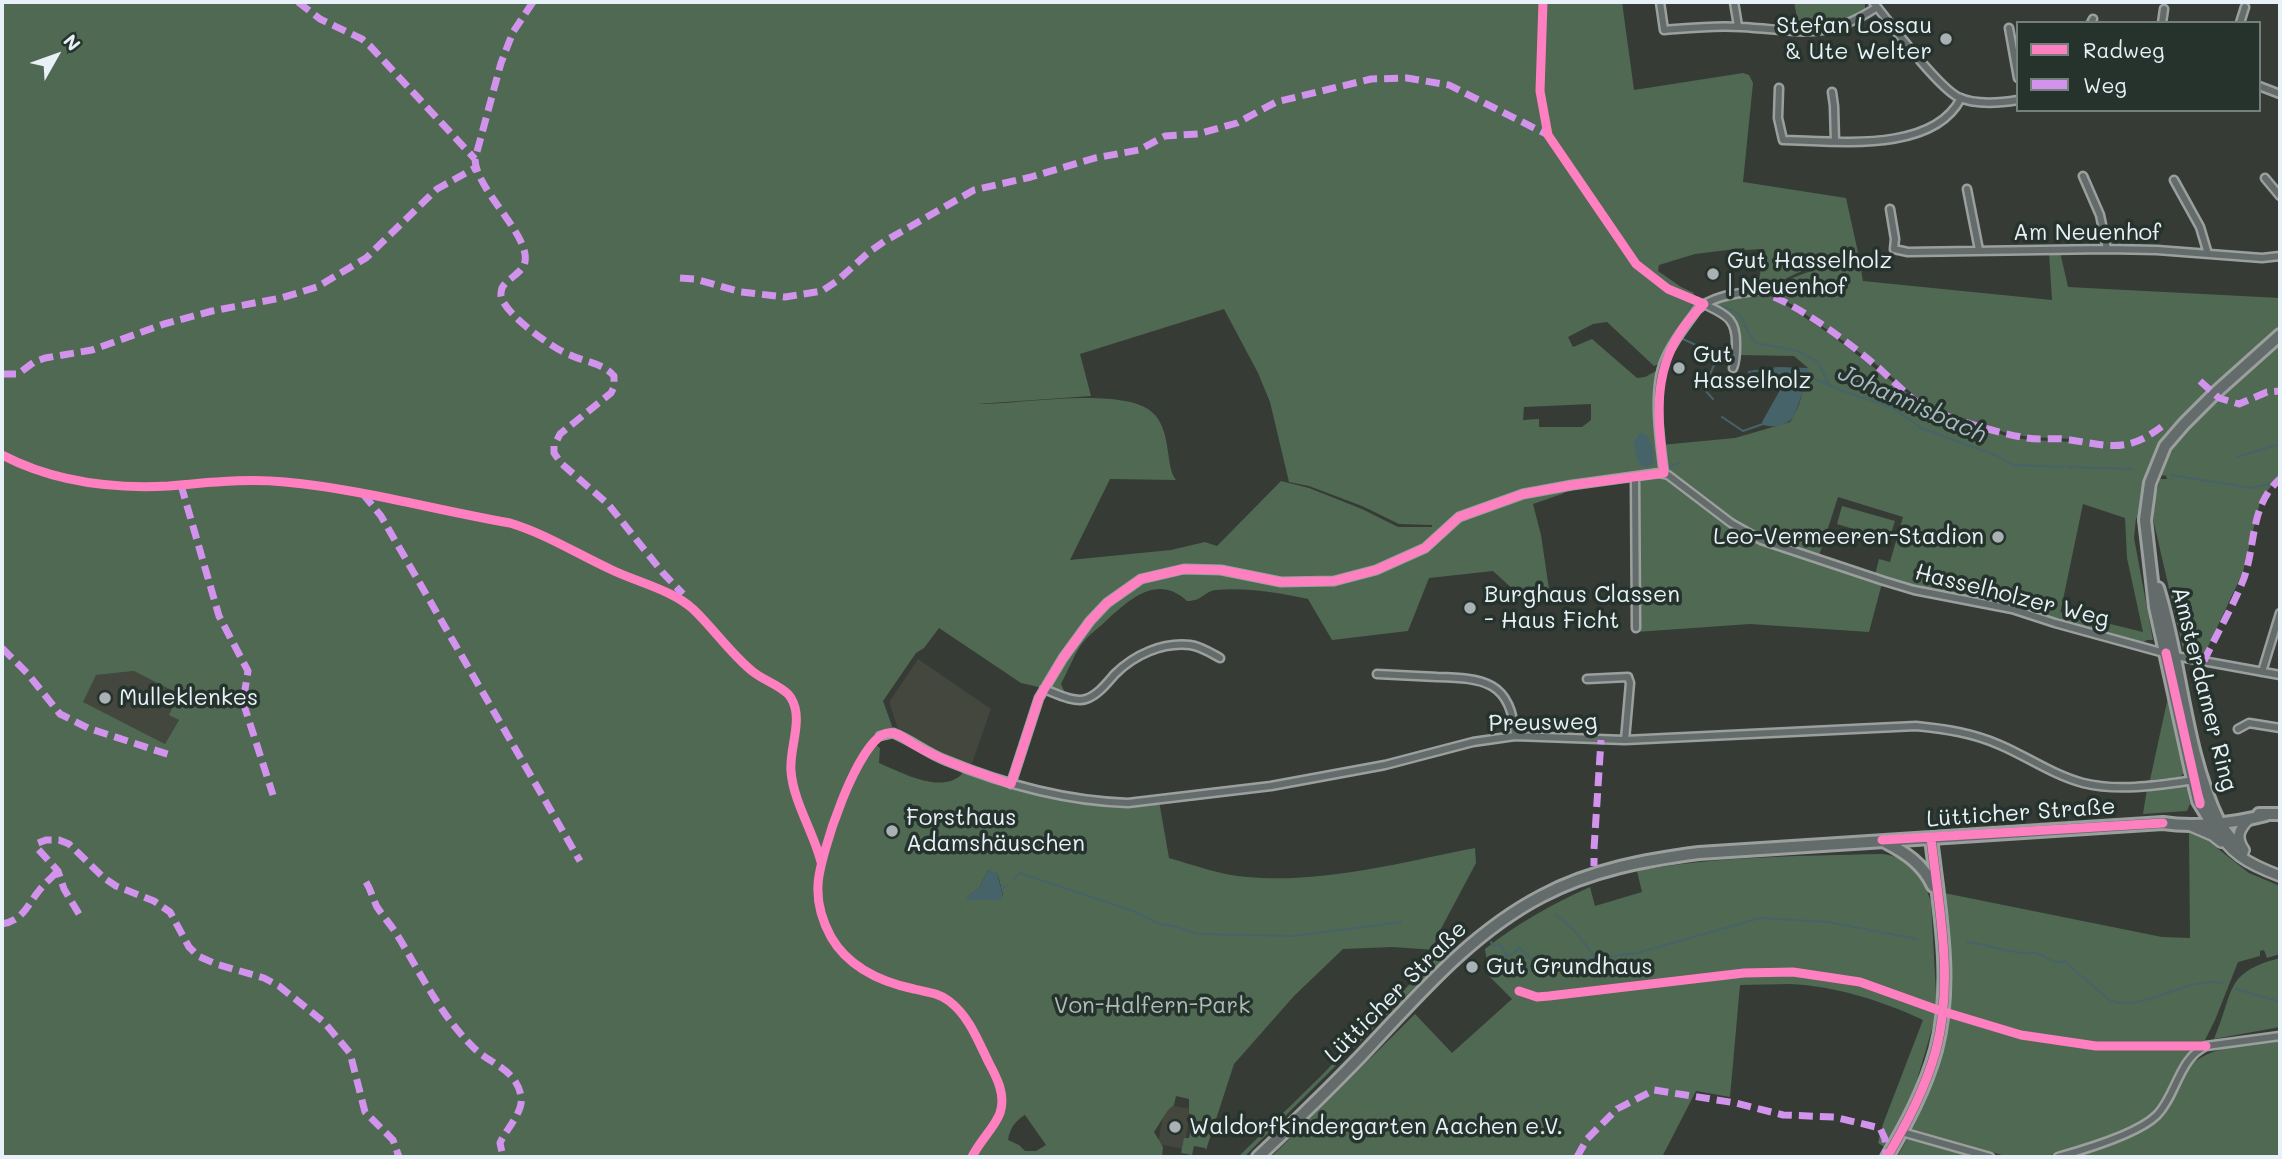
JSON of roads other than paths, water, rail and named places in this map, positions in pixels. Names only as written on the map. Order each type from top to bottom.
[{"type":"main road","name":"Amsterdamer Ring","points":[[2213,819],[2197,779],[2170,654],[2155,607],[2145,520],[2146,502],[2150,483],[2165,446],[2214,394],[2280,335]]},
{"type":"main road","name":"Lütticher Straße","points":[[1258,1157],[1298,1120],[1446,968],[1496,925],[1542,896],[1592,874],[1666,857],[1882,840],[2163,823],[2186,824],[2253,813],[2266,815]]},
{"type":"main road","name":"Lütticher Straße","points":[[2163,823],[2177,818],[2249,819],[2280,814]]},
{"type":"main road","points":[[2213,819],[2230,848]]},
{"type":"main road","points":[[2213,819],[2237,848],[2254,863],[2280,876]]},
{"type":"main road","points":[[2249,819],[2240,829],[2238,838],[2254,863]]},
{"type":"main road","points":[[2186,824],[2212,835],[2244,861],[2254,863]]},
{"type":"main road","points":[[1887,1157],[1925,1082],[1941,1024],[1944,968],[1931,838]]},
{"type":"main road","points":[[1882,840],[1914,859],[1924,870],[1938,900]]},
{"type":"street","points":[[1660,2],[1664,30],[1738,26],[1804,32],[1828,30],[1850,24],[1875,4],[1941,82],[1961,98],[1993,103],[2016,100]]},
{"type":"street","points":[[1734,2],[1738,26]]},
{"type":"street","points":[[2240,21],[2245,7]]},
{"type":"street","points":[[2162,21],[2164,9]]},
{"type":"street","points":[[2009,28],[2016,67]]},
{"type":"street","points":[[2261,87],[2280,94]]},
{"type":"street","points":[[1779,88],[1778,118],[1783,140],[1835,142],[1899,138],[1930,128],[1949,115],[1961,98]]},
{"type":"street","points":[[1832,92],[1835,106],[1835,142]]},
{"type":"street","points":[[2082,176],[2100,215],[2107,250]]},
{"type":"street","points":[[2265,178],[2280,196]]},
{"type":"street","points":[[2174,180],[2200,227],[2208,254]]},
{"type":"street","points":[[1967,189],[1979,250]]},
{"type":"street","name":"Am Neuenhof","points":[[1890,209],[1894,248],[1908,252],[2157,250],[2262,258],[2280,256]]},
{"type":"street","points":[[1011,784],[1032,717],[1044,689],[1063,658],[1090,621],[1117,594],[1141,579],[1184,569],[1221,570],[1281,582],[1334,581],[1376,570],[1425,548],[1460,517],[1523,494],[1664,474],[1658,430],[1663,366],[1678,338],[1704,304],[1754,291]]},
{"type":"street","points":[[1704,304],[1728,317],[1734,326],[1736,355],[1733,369]]},
{"type":"street","name":"Hasselholzer Weg","points":[[1664,474],[1731,523],[1777,546],[1914,590],[2012,609],[2170,654],[2280,675]]},
{"type":"street","points":[[1635,478],[1636,628]]},
{"type":"street","points":[[2262,672],[2280,613]]},
{"type":"street","points":[[1044,689],[1079,700],[1086,699],[1094,695],[1121,668],[1158,647],[1189,645],[1220,658]]},
{"type":"street","points":[[1377,674],[1478,679],[1500,693],[1509,704],[1515,736]]},
{"type":"street","points":[[1587,679],[1628,677],[1630,683],[1625,740]]},
{"type":"street","points":[[2238,729],[2249,723],[2280,728]]},
{"type":"street","name":"Preusweg","points":[[880,736],[893,733],[944,760],[1011,784],[1091,801],[1128,803],[1293,782],[1385,765],[1473,742],[1515,736],[1625,740],[1916,726],[1975,736],[2000,745],[2049,771],[2084,783],[2121,787],[2197,779]]},
{"type":"street","points":[[2058,1157],[2120,1136],[2151,1121],[2164,1106],[2182,1072],[2200,1048],[2280,1035]]},
{"type":"street","points":[[1902,1132],[1990,1157]]},
{"type":"water","points":[[1777,367],[1808,368],[1809,376],[1794,416],[1784,424],[1767,426],[1762,422],[1780,390],[1782,379],[1760,370]]},
{"type":"water","points":[[1640,433],[1647,435],[1653,449],[1654,463],[1648,467],[1641,466],[1636,456],[1634,441]]},
{"type":"water","points":[[988,870],[997,872],[1003,897],[999,900],[969,900],[966,897],[979,888]]},
{"type":"waterway","points":[[1691,305],[1695,306]]},
{"type":"waterway","points":[[1719,307],[1735,311],[1756,343],[1798,351],[1818,362],[1829,384]]},
{"type":"waterway","points":[[1681,338],[1702,348],[1714,360],[1704,389],[1713,399]]},
{"type":"waterway","points":[[1659,362],[1673,339]]},
{"type":"waterway","name":"Johannisbach","points":[[1750,375],[1749,372],[1762,370]]},
{"type":"waterway","name":"Johannisbach","points":[[1808,376],[1891,407],[1921,428],[1998,456],[2013,465],[2063,467]]},
{"type":"waterway","points":[[1655,411],[1658,462]]},
{"type":"waterway","points":[[1722,417],[1743,431],[1763,424]]},
{"type":"waterway","points":[[2237,457],[2280,444]]},
{"type":"waterway","points":[[1667,467],[1679,463]]},
{"type":"waterway","name":"Johannisbach","points":[[2067,467],[2133,469]]},
{"type":"waterway","name":"Johannisbach","points":[[2171,475],[2251,488],[2272,483]]},
{"type":"waterway","points":[[1014,879],[1020,873],[1133,911],[1160,924],[1197,934],[1295,936],[1401,922]]},
{"type":"waterway","points":[[1001,888],[1008,886]]},
{"type":"waterway","points":[[1555,914],[1575,931],[1596,958]]},
{"type":"waterway","points":[[1519,968],[1637,953],[1760,918],[1828,922],[1917,939]]},
{"type":"waterway","points":[[1491,942],[1493,946],[1500,944],[1507,956],[1519,947],[1537,964]]},
{"type":"waterway","points":[[1967,942],[2015,952],[2037,953],[2054,962],[2064,961],[2108,999],[2120,1003],[2134,1003],[2209,982],[2223,983]]},
{"type":"waterway","points":[[2236,989],[2280,1002]]},
{"type":"place","name":"Stefan Lossau & Ute Welter","points":[[1946,39]]},
{"type":"place","name":"Gut Hasselholz | Neuenhof","points":[[1713,274]]},
{"type":"place","name":"Gut Hasselholz","points":[[1679,368]]},
{"type":"place","name":"Leo-Vermeeren-Stadion","points":[[1998,537]]},
{"type":"place","name":"Burghaus Classen - Haus Ficht","points":[[1470,608]]},
{"type":"place","name":"Mulleklenkes","points":[[105,698]]},
{"type":"place","name":"Forsthaus Adamshäuschen","points":[[892,831]]},
{"type":"place","name":"Gut Grundhaus","points":[[1472,967]]},
{"type":"place","name":"Waldorfkindergarten Aachen e.V.","points":[[1175,1127]]},
{"type":"park label","name":"Von-Halfern-Park","points":[[1152,1006]]}]
